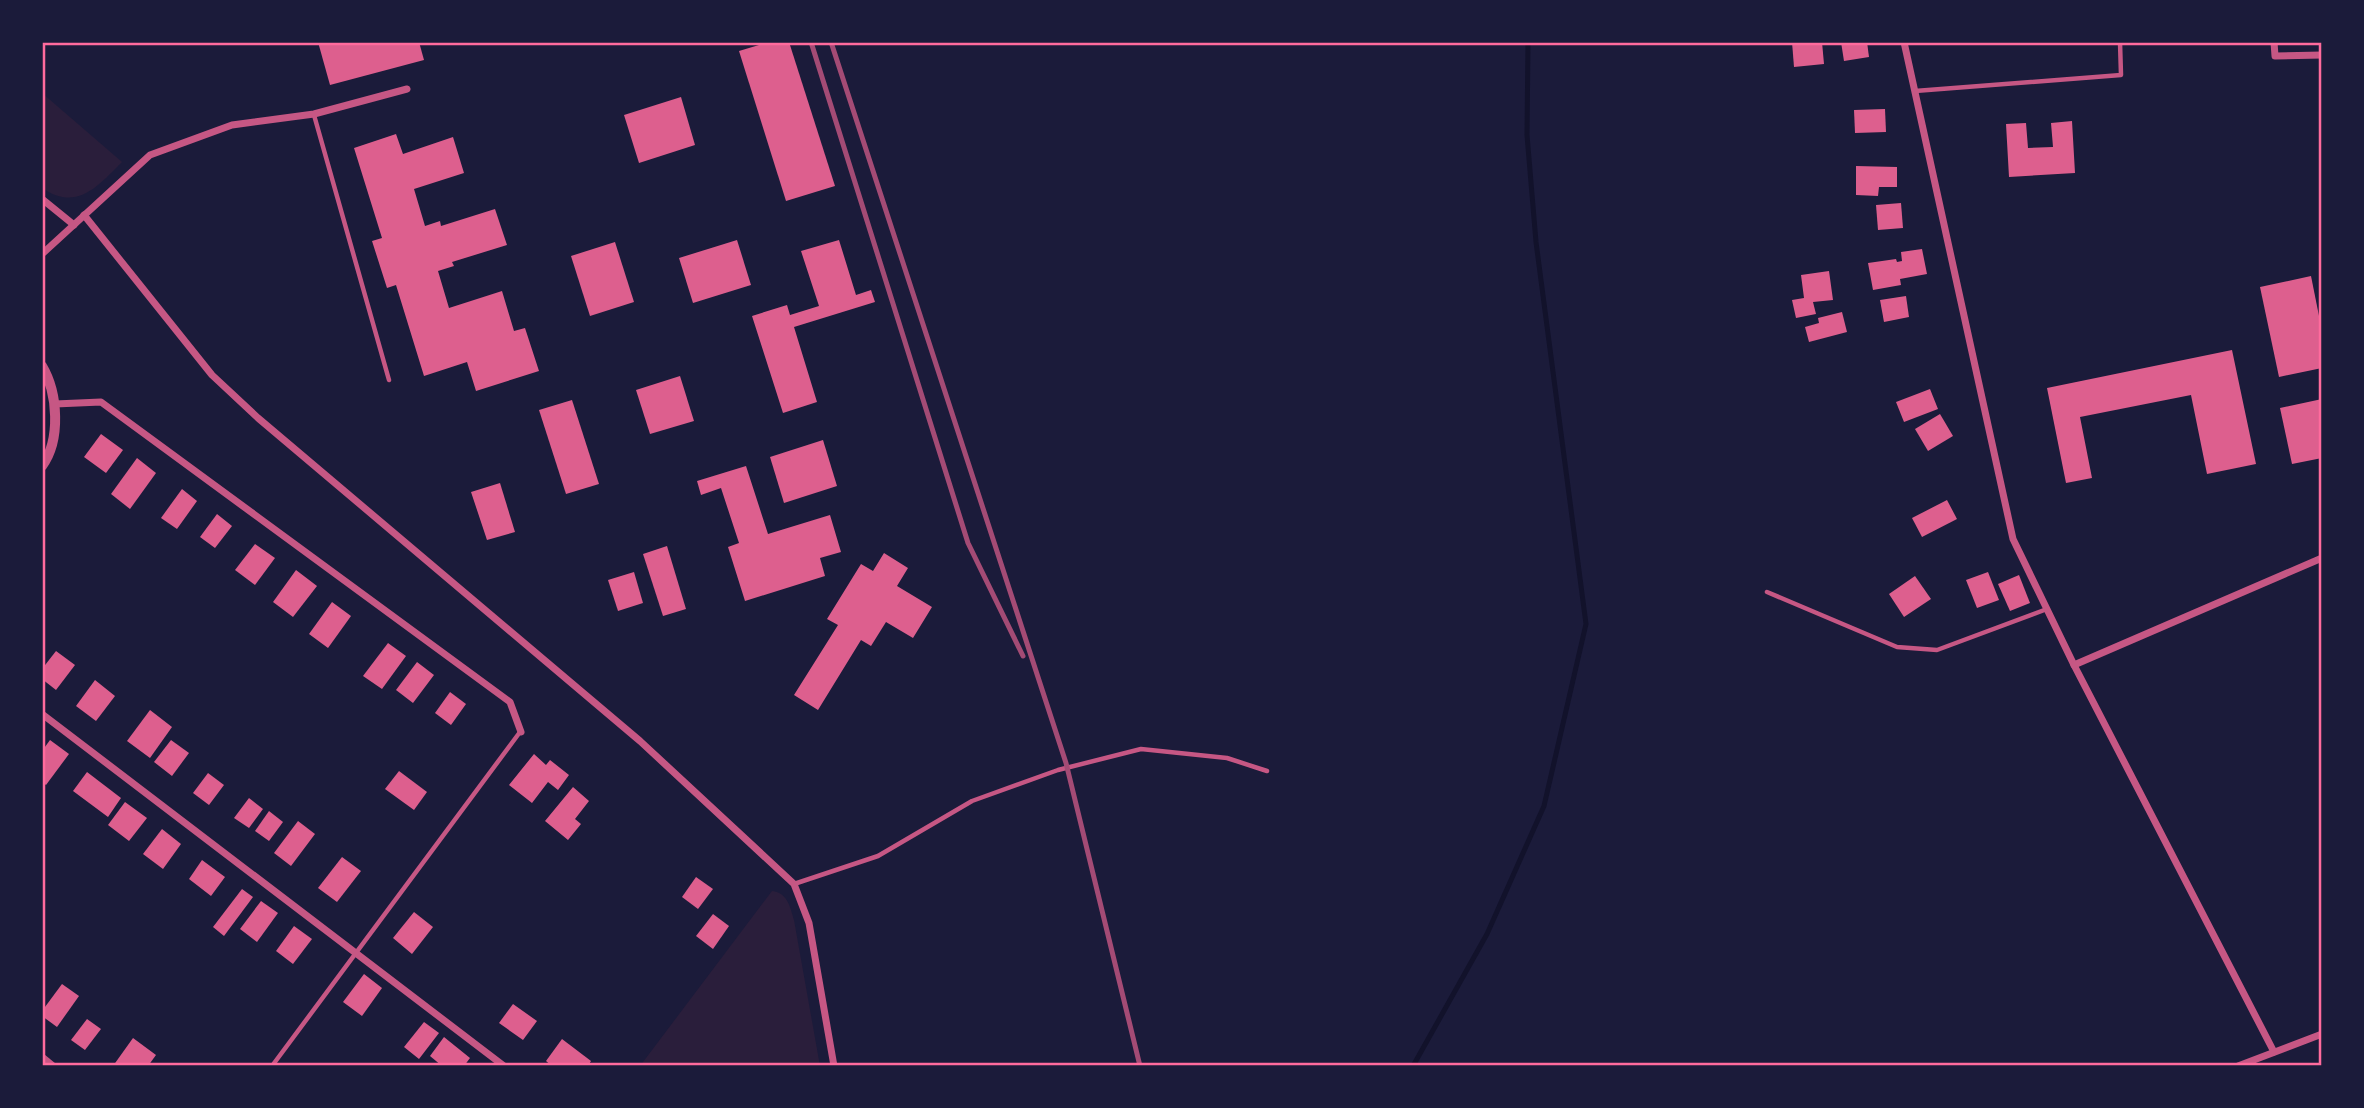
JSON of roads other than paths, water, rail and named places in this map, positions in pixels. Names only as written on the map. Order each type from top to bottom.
[{"type":"street","points":[[1904,42],[2013,539],[2074,665],[2274,1052]]},
{"type":"street","points":[[2274,42],[2275,56],[2322,55]]},
{"type":"street","points":[[42,254],[150,155],[232,125],[314,114],[407,89]]},
{"type":"street","points":[[42,200],[74,225]]},
{"type":"street","points":[[84,215],[221,383],[640,741],[794,884],[810,923],[834,1066]]},
{"type":"street","points":[[42,366],[48,377],[55,404],[54,430],[42,466]]},
{"type":"street","points":[[55,404],[101,402],[510,702],[521,732]]},
{"type":"street","points":[[2074,665],[2322,558]]},
{"type":"street","points":[[42,714],[504,1066]]},
{"type":"street","points":[[2238,1066],[2322,1034]]},
{"type":"street","points":[[42,1057],[54,1066]]},
{"type":"lane","points":[[1914,92],[2121,75],[2120,42]]},
{"type":"lane","points":[[314,114],[389,380]]},
{"type":"lane","points":[[1767,592],[1897,647],[1937,650],[2047,609]]},
{"type":"lane","points":[[272,1066],[521,732]]},
{"type":"lane","points":[[794,884],[878,856],[972,801],[1058,770],[1140,749],[1227,758],[1267,771]]},
{"type":"waterway","points":[[1413,1066],[1487,934],[1544,806],[1586,624],[1536,242],[1527,135],[1528,42]]},
{"type":"railway","points":[[811,42],[968,543],[1023,656]]},
{"type":"railway","points":[[831,42],[1066,763],[1140,1066]]}]
